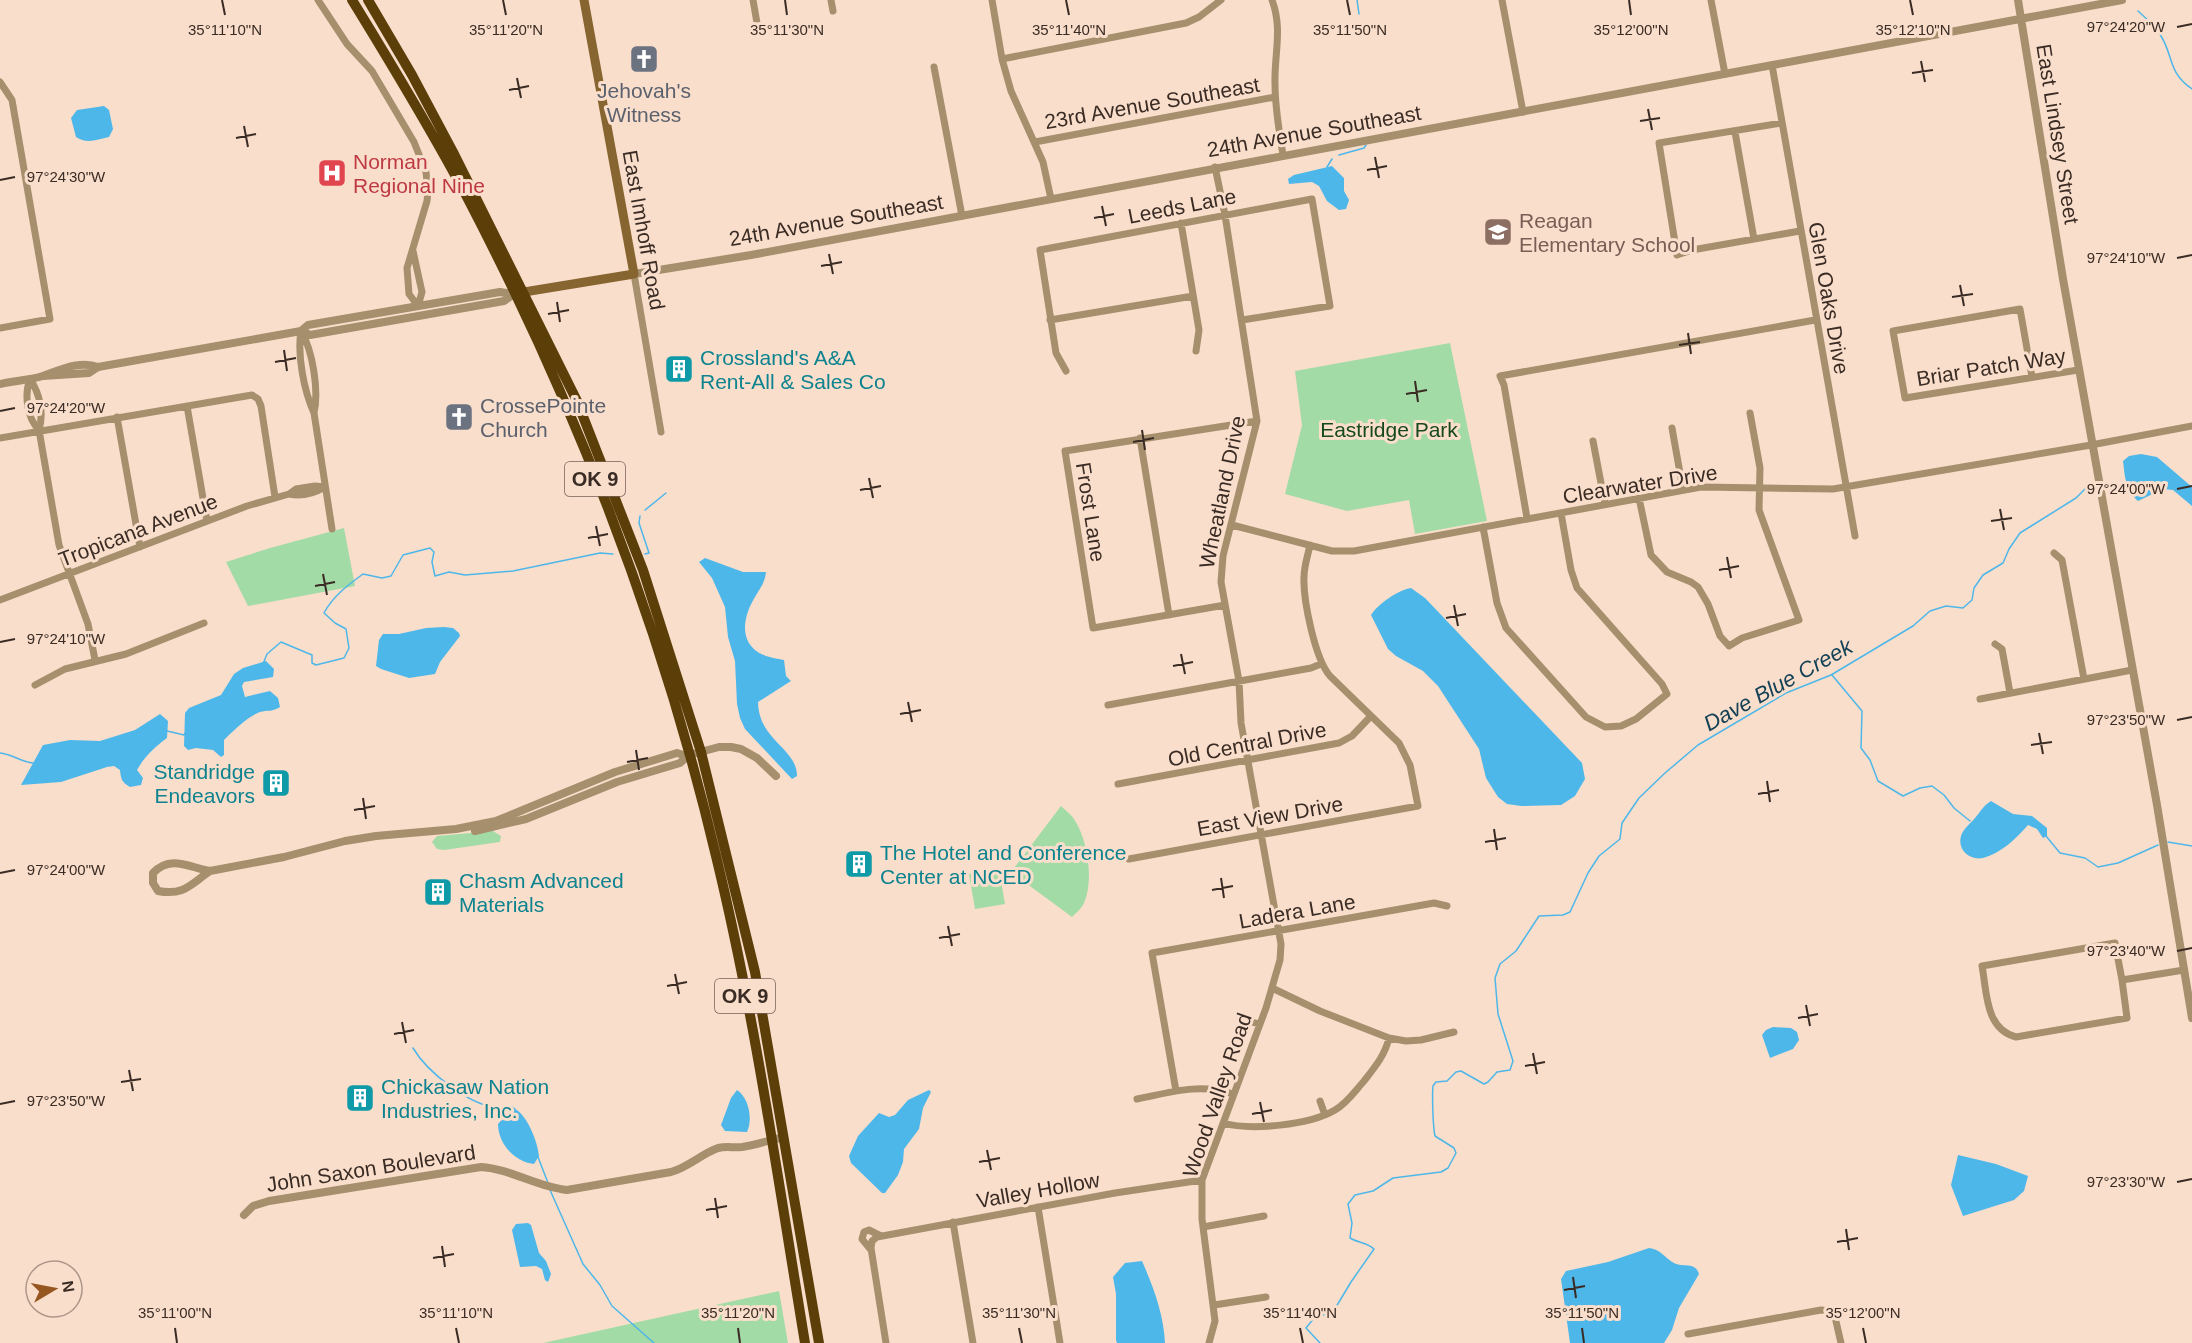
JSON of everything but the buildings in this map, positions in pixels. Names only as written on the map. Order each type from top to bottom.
[{"type":"highway","name":"OK 9","points":[[352,0],[468,200],[577,401],[643,570],[701,752],[755,972],[819,1343]]},
{"type":"highway","name":"OK 9","points":[[368,0],[412,75],[517,293],[616,532],[647,616],[718,863],[754,1038],[805,1343]]},
{"type":"main road","name":"East Imhoff Road","points":[[584,0],[634,274]]},
{"type":"main road","name":"24th Avenue Southeast","points":[[517,293],[634,274]]},
{"type":"street","points":[[318,0],[347,44],[372,71],[386,92],[422,158],[428,191],[407,268],[409,294],[418,306]]},
{"type":"street","points":[[753,0],[757,23]]},
{"type":"street","points":[[831,0],[833,11]]},
{"type":"street","points":[[992,0],[1002,59],[1011,91],[1043,162],[1051,199]]},
{"type":"street","points":[[1002,59],[1186,23],[1199,17],[1221,0]]},
{"type":"street","points":[[1272,0],[1278,28],[1275,98],[1283,155]]},
{"type":"street","points":[[1502,0],[1523,112]]},
{"type":"street","points":[[1711,0],[1725,74]]},
{"type":"street","name":"East Lindsey Street","points":[[2018,0],[2091,445],[2192,1018]]},
{"type":"street","name":"24th Avenue Southeast","points":[[634,274],[962,216],[1215,167],[2122,0]]},
{"type":"street","name":"Glen Oaks Drive","points":[[1772,65],[1815,320],[1855,536]]},
{"type":"street","points":[[934,67],[962,216]]},
{"type":"street","points":[[0,81],[12,100],[16,119],[50,319],[0,328]]},
{"type":"street","name":"23rd Avenue Southeast","points":[[1035,142],[1275,98]]},
{"type":"street","points":[[1782,123],[1659,143],[1677,255],[1800,231]]},
{"type":"street","points":[[1735,132],[1754,239]]},
{"type":"street","name":"Wheatland Drive","points":[[1215,167],[1225,215],[1257,421],[1221,568],[1221,582],[1239,681],[1240,715],[1279,931]]},
{"type":"street","name":"Leeds Lane","points":[[1066,371],[1056,353],[1040,250],[1312,199],[1330,306],[1242,320]]},
{"type":"street","points":[[1181,224],[1199,330],[1196,351]]},
{"type":"street","points":[[412,251],[422,292],[418,306]]},
{"type":"street","name":"East Imhoff Road","points":[[634,274],[661,432]]},
{"type":"street","name":"24th Avenue Southeast","points":[[0,384],[43,376],[89,373],[98,367],[301,331],[308,325],[500,292],[517,293]]},
{"type":"street","name":"24th Avenue Southeast","points":[[301,331],[310,335],[504,301],[517,293]]},
{"type":"street","points":[[1050,320],[1193,296]]},
{"type":"street","name":"Briar Patch Way","points":[[2032,377],[2020,309],[1893,331],[1905,398],[2079,370]]},
{"type":"street","points":[[1527,518],[1504,385],[1500,376],[1815,320]]},
{"type":"street","points":[[301,331],[299,344],[308,400],[314,413],[332,529]]},
{"type":"street","points":[[30,379],[26,390],[32,422],[39,430]]},
{"type":"street","points":[[30,379],[37,389],[42,419],[39,430],[56,533],[88,624],[95,660]]},
{"type":"street","points":[[0,438],[248,394],[255,396],[261,406],[275,497]]},
{"type":"street","points":[[187,406],[207,521]]},
{"type":"street","points":[[1639,498],[1652,555],[1667,572],[1698,587],[1708,604],[1720,636],[1729,646],[1742,638],[1799,620],[1759,510],[1759,462],[1750,413]]},
{"type":"street","points":[[117,417],[140,547]]},
{"type":"street","name":"Frost Lane","points":[[1169,615],[1093,628],[1065,451],[1257,421]]},
{"type":"street","name":"Clearwater Drive","points":[[1232,525],[1339,552],[1354,551],[1683,490],[1708,487],[1822,490],[2192,426]]},
{"type":"street","points":[[1672,428],[1683,490]]},
{"type":"street","points":[[1140,438],[1169,615],[1225,605]]},
{"type":"street","points":[[1593,441],[1605,504]]},
{"type":"street","name":"Tropicana Avenue","points":[[0,600],[207,521],[289,494],[296,489],[324,487]]},
{"type":"street","points":[[1483,527],[1497,603],[1506,628],[1586,717],[1605,727],[1621,726],[1636,719],[1667,694],[1662,684],[1577,588],[1571,570],[1561,513]]},
{"type":"street","points":[[1310,545],[1304,579],[1314,643],[1321,664],[1329,676],[1371,716]]},
{"type":"street","points":[[2055,554],[2062,560],[2084,679]]},
{"type":"street","points":[[35,685],[65,669],[126,654],[204,623]]},
{"type":"street","points":[[1995,644],[2002,650],[2010,693]]},
{"type":"street","points":[[1108,705],[1311,668],[1321,664]]},
{"type":"street","points":[[1980,699],[2132,670]]},
{"type":"street","name":"Old Central Drive","points":[[1118,784],[1339,743],[1352,736],[1371,716]]},
{"type":"street","name":"East View Drive","points":[[1129,859],[1418,806],[1407,756],[1399,743],[1371,716]]},
{"type":"street","points":[[210,871],[193,885],[174,892],[158,891],[153,883],[153,873],[165,865],[182,862],[199,870],[210,871],[284,857],[345,841],[456,830],[508,817],[615,772],[676,753],[688,755],[719,747],[741,749],[757,758],[776,776]]},
{"type":"street","name":"Ladera Lane","points":[[1176,1091],[1152,953],[1434,903],[1447,906]]},
{"type":"street","name":"Wood Valley Road","points":[[1209,1343],[1215,1321],[1201,1209],[1202,1180],[1272,988],[1280,960],[1279,931]]},
{"type":"street","points":[[2115,943],[2122,980],[2127,1017],[2016,1037],[2006,1034],[1997,1027],[1991,1017],[1982,966],[2115,943]]},
{"type":"street","points":[[2122,980],[2184,970]]},
{"type":"street","points":[[1272,988],[1320,1011],[1389,1038],[1414,1040],[1454,1032]]},
{"type":"street","points":[[1245,1020],[1260,1024]]},
{"type":"street","points":[[1223,1123],[1236,1127],[1270,1127],[1325,1115],[1346,1102],[1370,1073],[1386,1049],[1389,1038]]},
{"type":"street","points":[[1137,1099],[1176,1091],[1208,1088],[1233,1094]]},
{"type":"street","points":[[1320,1101],[1325,1115]]},
{"type":"street","name":"John Saxon Boulevard","points":[[244,1215],[253,1206],[269,1201],[473,1167],[496,1169],[541,1185],[567,1190],[671,1172],[719,1148],[740,1147],[784,1137]]},
{"type":"street","name":"Valley Hollow","points":[[886,1343],[871,1250],[862,1239],[864,1232],[869,1230],[881,1236],[1202,1180]]},
{"type":"street","points":[[1038,1207],[1060,1343]]},
{"type":"street","points":[[1203,1227],[1264,1216]]},
{"type":"street","points":[[953,1222],[973,1343]]},
{"type":"street","points":[[871,1250],[872,1241],[881,1236]]},
{"type":"street","points":[[1214,1305],[1266,1297]]},
{"type":"street","points":[[1688,1334],[1821,1310],[1830,1311],[1835,1317],[1841,1343]]},
{"type":"green space","name":"Eastridge Park","points":[[1450,343],[1487,521],[1415,534],[1409,500],[1347,511],[1285,494],[1302,425],[1295,371]]},
{"type":"green space","points":[[344,528],[355,586],[248,606],[226,562]]},
{"type":"green space","points":[[1061,806],[1073,817],[1079,828],[1088,860],[1087,894],[1083,905],[1072,917],[1011,872]]},
{"type":"green space","points":[[493,831],[501,836],[500,842],[444,850],[437,849],[432,842],[437,836]]},
{"type":"green space","points":[[999,869],[1005,904],[975,909],[969,874]]},
{"type":"green space","points":[[779,1291],[788,1343],[543,1343]]},
{"type":"water","points":[[104,106],[109,110],[113,129],[109,137],[88,141],[76,137],[71,118],[77,110]]},
{"type":"water","points":[[1332,166],[1344,178],[1344,191],[1349,200],[1346,209],[1339,210],[1327,201],[1319,186],[1312,182],[1289,184],[1288,179],[1294,175]]},
{"type":"water","points":[[2141,454],[2157,457],[2192,487],[2192,506],[2173,490],[2163,489],[2138,501],[2128,487],[2123,461],[2129,456]]},
{"type":"water","points":[[705,558],[743,572],[766,572],[747,614],[745,631],[751,646],[757,651],[766,656],[784,660],[786,676],[791,681],[758,702],[765,726],[795,766],[797,776],[792,779],[745,729],[740,718],[735,661],[728,637],[725,607],[712,578],[699,562]]},
{"type":"water","points":[[1411,588],[1425,598],[1582,763],[1585,779],[1575,796],[1561,805],[1521,806],[1507,804],[1498,797],[1486,778],[1479,749],[1438,686],[1423,671],[1388,649],[1371,615],[1389,598]]},
{"type":"water","points":[[444,627],[453,628],[460,636],[440,662],[435,674],[409,678],[376,666],[379,640],[383,634],[399,634]]},
{"type":"water","points":[[266,661],[274,669],[273,677],[244,682],[242,686],[245,697],[270,691],[278,698],[280,707],[255,714],[241,724],[224,740],[224,755],[221,757],[213,750],[196,748],[188,750],[184,746],[185,713],[189,708],[221,695],[234,674],[243,668]]},
{"type":"water","points":[[160,714],[168,721],[167,738],[150,752],[137,770],[143,778],[141,785],[130,787],[127,785],[122,780],[120,770],[114,766],[61,782],[21,785],[43,745],[70,740],[100,741],[135,730]]},
{"type":"water","points":[[1991,801],[2013,814],[2032,816],[2047,828],[2047,836],[2043,838],[2037,829],[2028,825],[1996,853],[1983,858],[1969,856],[1961,846],[1962,833]]},
{"type":"water","points":[[1773,1027],[1791,1028],[1797,1032],[1799,1040],[1793,1049],[1770,1058],[1762,1035]]},
{"type":"water","points":[[737,1090],[749,1109],[750,1121],[747,1132],[725,1131],[721,1125],[731,1098]]},
{"type":"water","points":[[929,1090],[931,1092],[923,1108],[919,1129],[904,1149],[903,1162],[898,1175],[885,1193],[882,1193],[851,1163],[849,1156],[858,1136],[879,1113],[889,1117],[895,1115],[908,1100]]},
{"type":"water","points":[[512,1108],[522,1115],[534,1135],[539,1156],[534,1164],[520,1160],[508,1150],[501,1138],[498,1124]]},
{"type":"water","points":[[1958,1155],[1996,1164],[2028,1176],[2024,1191],[2014,1200],[1963,1216],[1951,1185]]},
{"type":"water","points":[[516,1224],[531,1225],[539,1253],[546,1261],[551,1274],[548,1282],[545,1280],[542,1269],[536,1266],[520,1267],[512,1230]]},
{"type":"water","points":[[1649,1248],[1674,1263],[1692,1266],[1699,1274],[1679,1308],[1672,1330],[1664,1343],[1570,1343],[1561,1279],[1566,1271],[1608,1262]]},
{"type":"water","points":[[1142,1261],[1163,1322],[1165,1343],[1117,1343],[1116,1294],[1113,1277],[1125,1263]]},
{"type":"waterway","points":[[1357,0],[1359,14]]},
{"type":"waterway","points":[[2138,11],[2159,33],[2178,76],[2192,89]]},
{"type":"waterway","points":[[1339,155],[1364,148],[1366,145]]},
{"type":"waterway","points":[[1327,167],[1332,159]]},
{"type":"waterway","name":"Dave Blue Creek","points":[[1320,1343],[1306,1328],[1314,1318],[1333,1312],[1374,1249],[1350,1238],[1352,1223],[1348,1204],[1355,1195],[1373,1191],[1393,1178],[1441,1172],[1448,1168],[1456,1153],[1454,1148],[1435,1136],[1433,1086],[1436,1082],[1447,1081],[1456,1072],[1461,1071],[1484,1084],[1497,1072],[1510,1070],[1513,1061],[1498,1014],[1495,978],[1500,964],[1516,951],[1539,916],[1563,915],[1570,912],[1588,873],[1599,856],[1620,839],[1622,823],[1639,798],[1698,745],[1786,693],[1831,675],[1913,626],[1930,611],[1946,606],[1963,608],[1972,600],[1974,588],[1983,575],[2003,563],[2020,533],[2076,498],[2088,486]]},
{"type":"waterway","points":[[645,510],[666,493]]},
{"type":"waterway","points":[[640,516],[639,523],[649,553],[645,554]]},
{"type":"waterway","points":[[263,664],[267,654],[281,642],[312,655],[312,663],[316,665],[344,658],[349,648],[346,629],[324,613],[336,596],[363,574],[382,578],[391,576],[403,555],[430,548],[434,552],[432,562],[435,576],[449,572],[465,575],[513,571],[600,553],[613,554]]},
{"type":"waterway","points":[[1832,675],[1862,711],[1861,748],[1870,760],[1878,781],[1903,796],[1920,788],[1932,786],[1970,821]]},
{"type":"waterway","points":[[167,731],[184,735],[185,733]]},
{"type":"waterway","points":[[0,753],[33,763]]},
{"type":"waterway","points":[[2046,836],[2060,853],[2085,858],[2098,867],[2118,863],[2158,845]]},
{"type":"waterway","points":[[2168,842],[2192,846]]},
{"type":"waterway","points":[[413,1048],[438,1077],[462,1094],[487,1106],[515,1109]]},
{"type":"waterway","points":[[538,1157],[548,1183]]},
{"type":"waterway","points":[[550,1190],[583,1264],[600,1285],[612,1306],[654,1343]]},
{"type":"place","name":"Jehovah's Witness","points":[[644,59]]},
{"type":"place","name":"Norman Regional Nine","points":[[332,173]]},
{"type":"place","name":"Reagan Elementary School","points":[[1498,232]]},
{"type":"place","name":"Crossland's A&A Rent-All & Sales Co","points":[[679,369]]},
{"type":"place","name":"CrossePointe Church","points":[[459,417]]},
{"type":"place","name":"Standridge Endeavors","points":[[276,783]]},
{"type":"place","name":"The Hotel and Conference Center at NCED","points":[[859,864]]},
{"type":"place","name":"Chasm Advanced Materials","points":[[438,892]]},
{"type":"place","name":"Chickasaw Nation Industries, Inc.","points":[[360,1098]]}]
